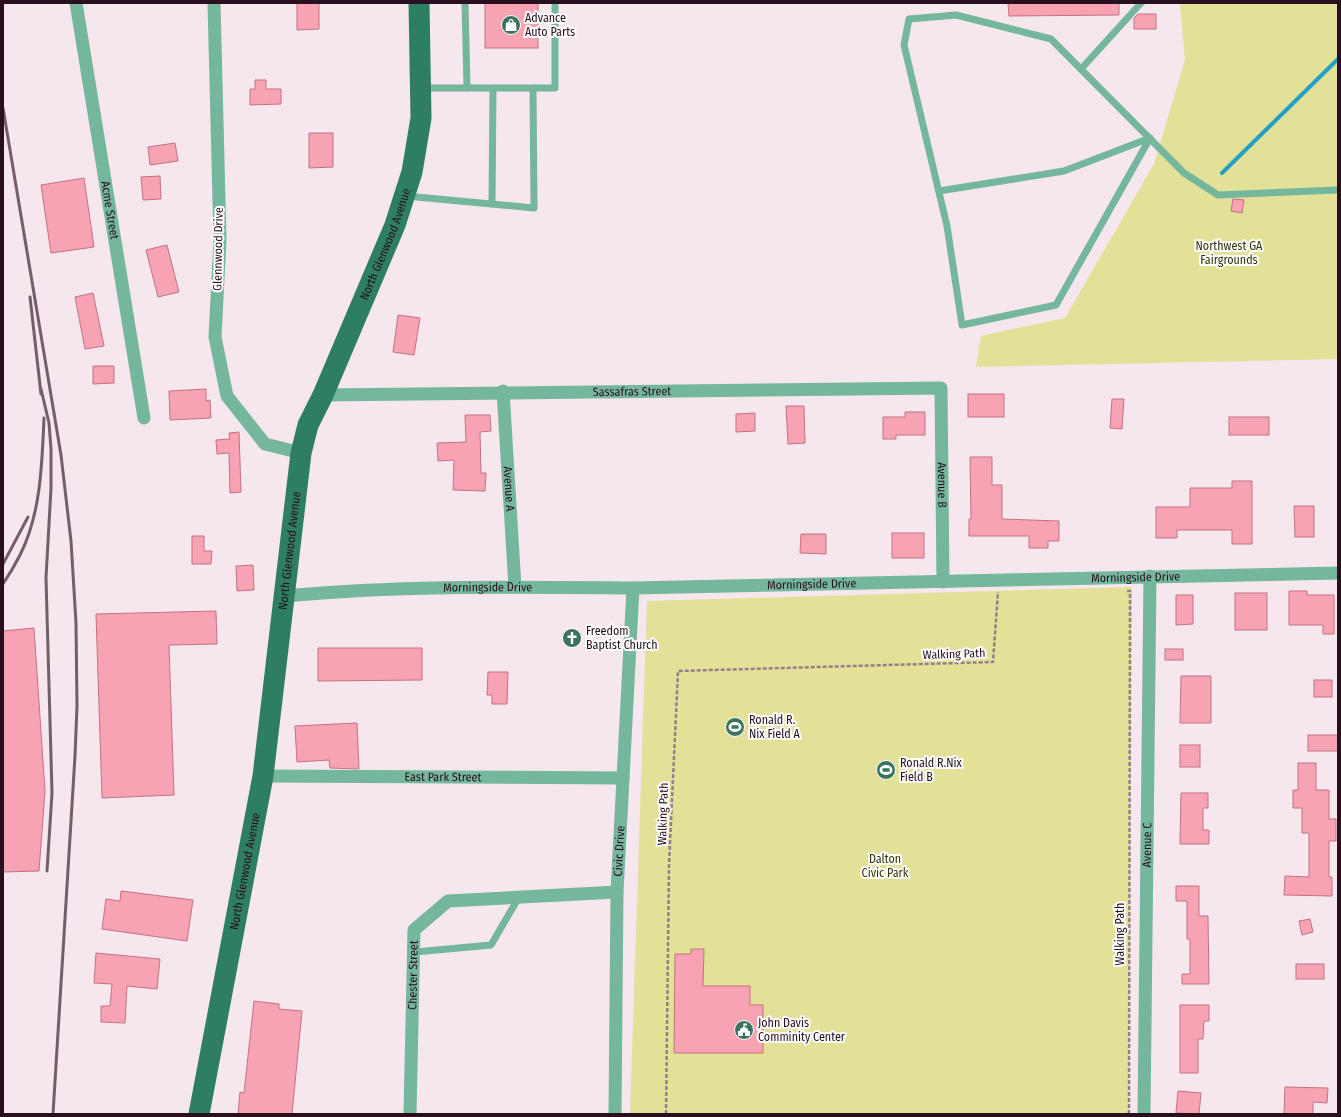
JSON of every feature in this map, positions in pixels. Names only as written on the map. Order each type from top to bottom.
[{"type":"main road","name":"North Glenwood Avenue","points":[[199,1114],[263,776],[301,453],[308,425],[323,395],[395,225],[412,172],[421,118],[419,3]]},
{"type":"street","name":"Acme Street","points":[[76,3],[144,418]]},
{"type":"street","name":"Glennwood Drive","points":[[214,3],[220,240],[215,337],[227,396],[265,444],[301,453]]},
{"type":"street","name":"Sassafras Street","points":[[323,395],[503,391],[941,388]]},
{"type":"street","name":"Avenue B","points":[[941,388],[943,582]]},
{"type":"street","name":"Avenue A","points":[[503,391],[515,587]]},
{"type":"street","name":"Morningside Drive","points":[[285,596],[347,590],[515,587],[633,588],[1338,573]]},
{"type":"street","name":"Avenue C","points":[[1144,1114],[1150,576]]},
{"type":"street","name":"Civic Drive","points":[[615,1114],[617,892],[633,588]]},
{"type":"street","name":"East Park Street","points":[[263,776],[623,778]]},
{"type":"street","name":"Chester Street","points":[[410,1114],[415,952],[414,930],[448,901],[519,896],[617,892]]},
{"type":"lane","points":[[465,3],[466,88]]},
{"type":"lane","points":[[420,88],[555,88],[555,3]]},
{"type":"lane","points":[[1081,69],[1141,3]]},
{"type":"lane","points":[[1150,138],[1056,305],[962,325],[947,226],[904,45],[909,20],[956,15],[1051,39],[1150,138],[1184,173],[1218,194],[1338,190]]},
{"type":"lane","points":[[492,204],[493,88]]},
{"type":"lane","points":[[404,196],[534,208],[533,88]]},
{"type":"lane","points":[[939,191],[1064,171],[1150,138]]},
{"type":"lane","points":[[415,952],[490,945],[519,896]]},
{"type":"path","name":"Walking Path","points":[[666,1114],[670,865],[678,671],[993,662],[998,587]]},
{"type":"path","name":"Walking Path","points":[[1122,591],[1130,591],[1129,1114]]},
{"type":"green space","name":"Northwest GA Fairgrounds","points":[[1180,3],[1338,3],[1338,359],[976,367],[981,336],[1065,318],[1154,164],[1185,60]]},
{"type":"green space","name":"Dalton Civic Park","points":[[1132,587],[1129,1114],[630,1114],[647,601]]},
{"type":"building","points":[[297,3],[319,3],[319,29],[297,30]]},
{"type":"building","name":"Advance Auto Parts","points":[[485,3],[538,3],[538,48],[485,48]]},
{"type":"building","points":[[1008,3],[1119,3],[1119,15],[1009,16]]},
{"type":"building","points":[[1138,14],[1156,14],[1156,29],[1134,29],[1134,18]]},
{"type":"building","points":[[255,80],[266,80],[266,89],[281,89],[281,104],[250,105],[250,89],[255,89]]},
{"type":"building","points":[[309,133],[333,133],[333,167],[309,168]]},
{"type":"building","points":[[175,143],[178,161],[150,165],[148,147]]},
{"type":"building","points":[[160,176],[161,199],[143,200],[141,177]]},
{"type":"building","points":[[84,178],[94,247],[51,253],[41,185]]},
{"type":"building","points":[[1233,199],[1244,200],[1242,213],[1231,211]]},
{"type":"building","points":[[167,245],[179,292],[158,297],[146,250]]},
{"type":"building","points":[[93,293],[104,346],[85,349],[75,297]]},
{"type":"building","points":[[398,315],[420,318],[414,355],[393,352]]},
{"type":"building","points":[[93,366],[114,366],[114,383],[93,384]]},
{"type":"building","points":[[206,389],[206,401],[210,400],[211,418],[170,420],[169,391]]},
{"type":"building","points":[[968,394],[1004,394],[1004,417],[968,417]]},
{"type":"building","points":[[1112,399],[1124,399],[1122,429],[1110,428]]},
{"type":"building","points":[[786,406],[804,406],[805,443],[788,444]]},
{"type":"building","points":[[905,412],[925,412],[925,435],[896,435],[896,439],[883,439],[883,417],[905,417]]},
{"type":"building","points":[[755,413],[755,431],[736,432],[736,414]]},
{"type":"building","points":[[465,415],[490,415],[491,431],[480,432],[481,473],[486,473],[485,491],[453,490],[454,460],[438,461],[437,443],[466,442]]},
{"type":"building","points":[[1229,417],[1269,417],[1269,435],[1229,435]]},
{"type":"building","points":[[239,432],[241,492],[230,493],[229,453],[217,454],[216,440],[230,439],[229,433]]},
{"type":"building","points":[[970,457],[992,457],[992,485],[1002,485],[1002,519],[1059,521],[1059,541],[1048,541],[1048,548],[1029,548],[1029,536],[969,536],[969,519],[971,519]]},
{"type":"building","points":[[1232,481],[1252,481],[1252,544],[1232,544],[1232,530],[1177,530],[1177,538],[1156,538],[1156,507],[1190,507],[1190,488],[1232,488]]},
{"type":"building","points":[[1294,506],[1314,506],[1314,537],[1295,537]]},
{"type":"building","points":[[892,533],[924,533],[924,558],[892,558]]},
{"type":"building","points":[[801,534],[826,534],[826,554],[800,553]]},
{"type":"building","points":[[192,536],[204,536],[204,551],[212,551],[211,564],[192,564]]},
{"type":"building","points":[[253,565],[254,590],[237,591],[236,566]]},
{"type":"building","points":[[1289,591],[1307,591],[1307,595],[1334,595],[1334,634],[1323,634],[1323,625],[1289,625]]},
{"type":"building","points":[[1235,593],[1267,593],[1267,630],[1235,630]]},
{"type":"building","points":[[1176,595],[1193,595],[1193,624],[1176,625]]},
{"type":"building","points":[[216,611],[217,644],[169,645],[174,795],[102,798],[96,614]]},
{"type":"building","points":[[34,628],[45,791],[39,871],[3,872],[3,631]]},
{"type":"building","points":[[318,648],[422,648],[422,680],[318,681]]},
{"type":"building","points":[[1165,649],[1183,649],[1183,660],[1165,660]]},
{"type":"building","points":[[488,672],[508,672],[507,704],[492,704],[492,695],[487,695]]},
{"type":"building","points":[[1181,676],[1211,676],[1211,723],[1180,723]]},
{"type":"building","points":[[1314,680],[1332,680],[1332,697],[1314,697]]},
{"type":"building","points":[[357,723],[359,769],[330,768],[329,760],[297,762],[295,726]]},
{"type":"building","points":[[1308,735],[1338,735],[1338,751],[1308,751]]},
{"type":"building","points":[[1180,745],[1200,745],[1200,767],[1180,767]]},
{"type":"building","points":[[1298,763],[1316,763],[1316,790],[1329,790],[1329,819],[1336,819],[1336,841],[1329,841],[1329,877],[1332,877],[1332,896],[1284,895],[1285,876],[1309,877],[1309,833],[1302,833],[1302,808],[1293,808],[1293,790],[1298,790]]},
{"type":"building","points":[[1181,793],[1208,793],[1208,808],[1203,808],[1203,830],[1209,830],[1209,844],[1180,844]]},
{"type":"building","points":[[1176,886],[1199,886],[1199,916],[1208,916],[1209,984],[1182,984],[1182,974],[1190,974],[1190,939],[1187,939],[1187,901],[1176,901]]},
{"type":"building","points":[[121,891],[193,900],[187,941],[102,929],[106,899],[120,901]]},
{"type":"building","points":[[1310,919],[1313,932],[1302,935],[1299,921]]},
{"type":"building","points":[[691,949],[704,949],[703,986],[750,986],[750,1005],[763,1005],[763,1053],[674,1053],[675,954],[691,954]]},
{"type":"building","points":[[96,953],[160,959],[157,989],[127,986],[125,1023],[101,1022],[101,1006],[110,1006],[112,984],[94,983]]},
{"type":"building","points":[[1296,964],[1324,964],[1324,979],[1296,979]]},
{"type":"building","points":[[254,1001],[279,1004],[279,1009],[302,1011],[292,1114],[238,1114],[240,1092],[244,1093]]},
{"type":"building","points":[[1180,1005],[1209,1005],[1209,1021],[1204,1021],[1203,1039],[1198,1039],[1198,1073],[1180,1073]]},
{"type":"building","points":[[1285,1087],[1328,1088],[1327,1103],[1313,1102],[1313,1114],[1284,1114]]},
{"type":"building","points":[[1178,1091],[1201,1093],[1199,1114],[1176,1113]]},
{"type":"waterway","points":[[1222,173],[1338,59]]},
{"type":"railway","points":[[3,108],[61,455],[71,541],[76,623],[77,706],[75,756],[53,1114]]},
{"type":"railway","points":[[30,297],[41,394]]},
{"type":"railway","points":[[41,389],[49,423],[51,449],[51,488],[46,578],[52,793],[47,871]]},
{"type":"railway","points":[[3,584],[20,555],[32,523],[39,488],[44,418]]},
{"type":"railway","points":[[3,564],[28,517]]},
{"type":"place","name":"Advance Auto Parts","points":[[511,25]]},
{"type":"place","name":"Freedom Baptist Church","points":[[572,638]]},
{"type":"place","name":"Ronald R. Nix Field A","points":[[735,727]]},
{"type":"place","name":"Ronald R.Nix Field B","points":[[886,770]]},
{"type":"place","name":"John Davis Comminity Center","points":[[744,1030]]}]
